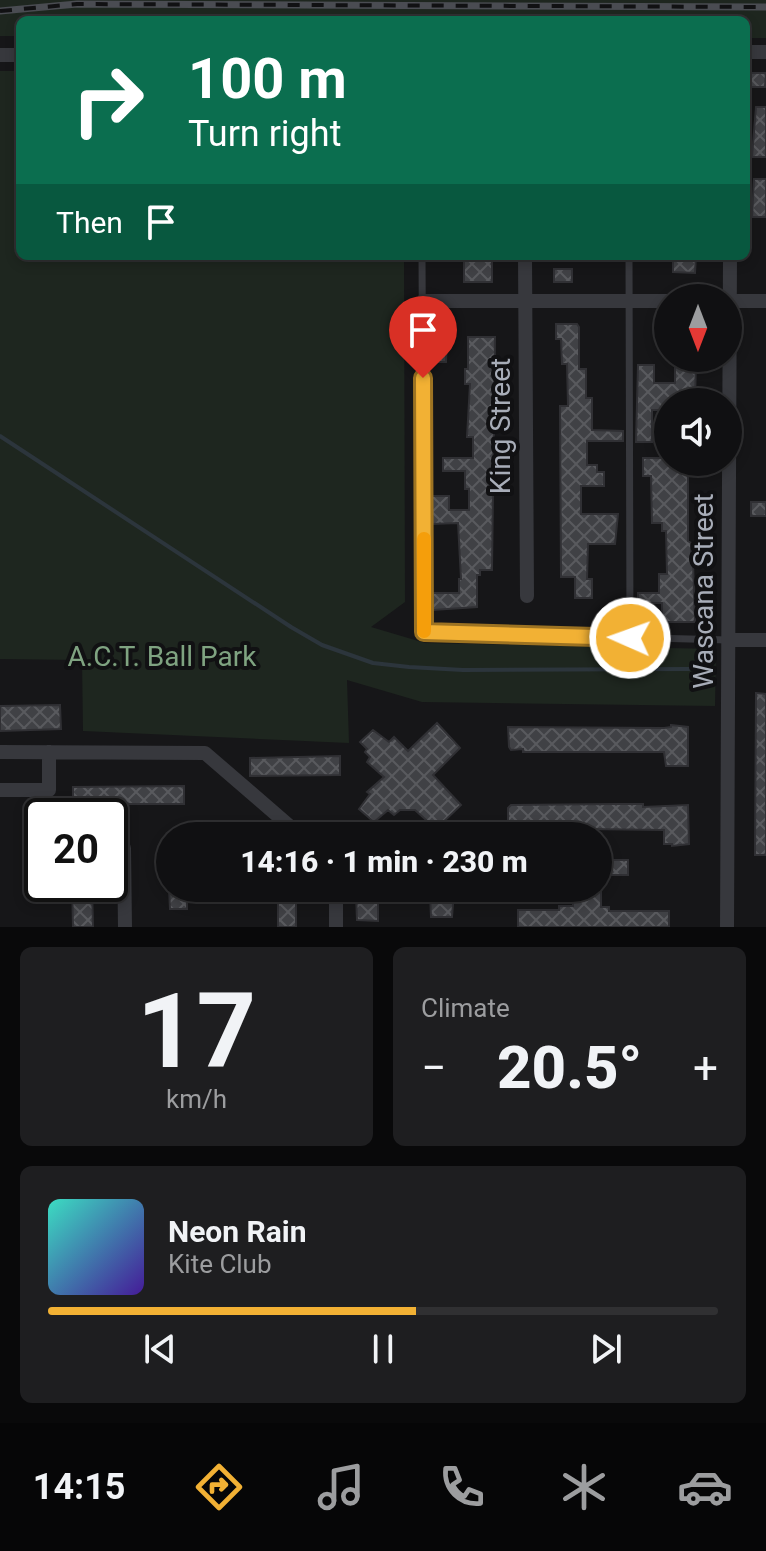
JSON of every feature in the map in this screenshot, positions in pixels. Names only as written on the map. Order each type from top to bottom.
[{"type":"street","name":"King Street","points":[[525,260],[527,596]]},
{"type":"street","name":"Wascana Street","points":[[729,284],[730,260]]},
{"type":"street","points":[[423,301],[654,301]]},
{"type":"street","points":[[742,301],[766,301]]},
{"type":"street","name":"Wascana Street","points":[[727,927],[729,372]]},
{"type":"street","points":[[728,640],[766,640]]},
{"type":"street","points":[[0,752],[205,753],[285,822]]},
{"type":"street","points":[[0,790],[49,790],[49,752]]},
{"type":"street","points":[[125,902],[125,927]]},
{"type":"street","points":[[336,902],[336,927]]},
{"type":"lane","points":[[422,260],[424,632],[728,640]]},
{"type":"lane","points":[[629,260],[630,638]]},
{"type":"green space","points":[[0,0],[766,0],[766,38],[750,38],[750,16],[16,16],[16,36],[0,36]]},
{"type":"green space","name":"A.C.T. Ball Park","points":[[0,71],[16,71],[16,260],[404,260],[405,602],[371,627],[425,643],[716,649],[715,706],[422,702],[347,680],[349,743],[83,731],[82,660],[0,659]]},
{"type":"building","points":[[751,73],[766,73],[765,87],[751,87]]},
{"type":"building","points":[[756,107],[766,107],[766,157],[752,157]]},
{"type":"building","points":[[754,179],[766,179],[766,217],[752,217]]},
{"type":"building","points":[[464,260],[492,260],[492,282],[464,282]]},
{"type":"building","points":[[673,260],[696,260],[695,273],[673,272]]},
{"type":"building","points":[[554,269],[572,269],[572,282],[554,282]]},
{"type":"building","points":[[556,324],[577,324],[579,327],[579,369],[586,369],[586,398],[592,398],[592,430],[623,431],[623,441],[587,441],[587,465],[597,465],[597,472],[604,472],[604,486],[581,486],[581,514],[618,514],[615,544],[588,544],[587,579],[592,579],[592,598],[575,598],[575,577],[561,577],[560,406],[568,406],[567,364],[562,364],[561,339],[556,339]]},
{"type":"building","points":[[434,337],[447,337],[446,362],[433,362]]},
{"type":"building","points":[[468,337],[495,337],[492,570],[480,570],[480,575],[477,575],[477,607],[433,610],[433,593],[459,593],[461,579],[458,523],[432,524],[432,496],[449,496],[449,510],[469,510],[465,471],[443,471],[443,458],[473,458],[473,437],[467,437],[470,384],[465,384],[465,369],[468,369]]},
{"type":"building","points":[[638,365],[654,365],[654,383],[675,383],[675,372],[696,372],[695,388],[654,388],[652,442],[636,442]]},
{"type":"building","points":[[643,458],[654,458],[654,476],[688,476],[688,541],[691,543],[693,562],[695,622],[662,622],[662,603],[638,603],[638,593],[659,593],[659,574],[667,574],[666,531],[662,531],[662,523],[652,523],[651,476],[643,476]]},
{"type":"building","points":[[751,502],[766,502],[766,516],[751,516]]},
{"type":"building","points":[[756,693],[766,694],[766,855],[755,855]]},
{"type":"building","points":[[60,705],[61,729],[0,731],[0,706]]},
{"type":"building","points":[[437,723],[460,748],[433,775],[461,805],[443,822],[428,822],[415,810],[400,810],[394,815],[388,810],[374,822],[359,809],[370,794],[367,792],[384,777],[367,762],[370,757],[360,742],[373,730],[389,742],[394,737],[408,751]]},
{"type":"building","points":[[671,725],[688,727],[688,766],[666,766],[664,752],[523,752],[523,749],[511,750],[509,747],[508,727],[664,728]]},
{"type":"building","points":[[340,756],[340,775],[250,776],[250,758]]},
{"type":"building","points":[[184,786],[184,804],[128,804],[128,798],[73,798],[73,787]]},
{"type":"building","points":[[511,805],[688,805],[689,844],[664,844],[664,830],[612,829],[612,822],[508,822],[508,808]]},
{"type":"building","points":[[612,860],[628,860],[628,875],[612,875]]},
{"type":"building","points":[[72,902],[92,902],[93,927],[73,927]]},
{"type":"building","points":[[170,902],[187,902],[187,909],[170,909]]},
{"type":"building","points":[[278,902],[296,902],[296,927],[278,927]]},
{"type":"building","points":[[356,902],[378,902],[378,921],[357,920]]},
{"type":"building","points":[[430,902],[453,902],[452,917],[431,917]]},
{"type":"building","points":[[573,902],[601,902],[601,907],[609,907],[609,911],[669,911],[669,927],[518,927],[518,910],[559,910],[559,906],[573,906]]},
{"type":"waterway","points":[[0,436],[291,627],[322,645],[373,663],[463,670],[689,669]]},
{"type":"railway","points":[[0,11],[77,4],[766,7]]},
{"type":"slow traffic","points":[[424,539],[424,631]]},
{"type":"route","points":[[423,378],[424,632],[630,638]]}]
